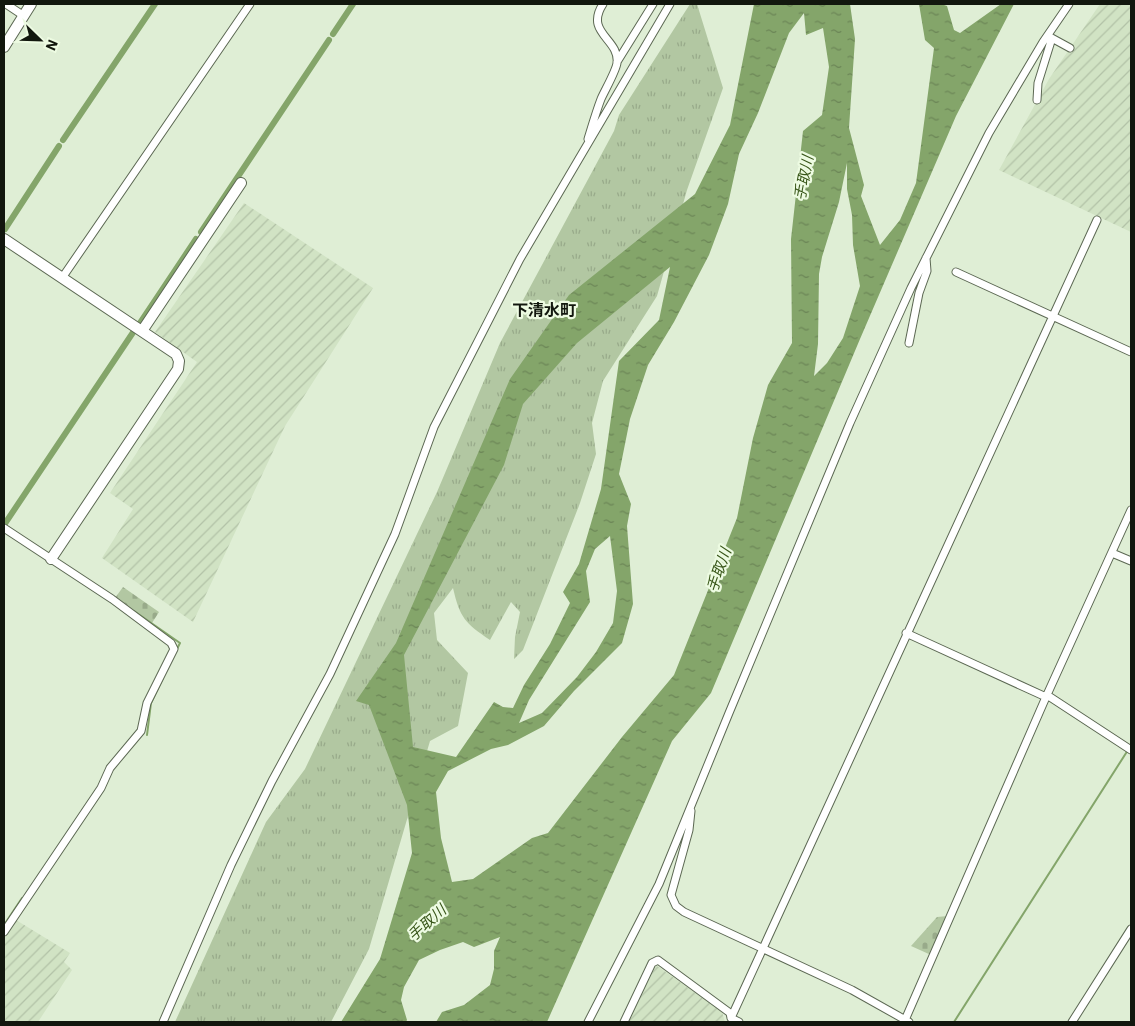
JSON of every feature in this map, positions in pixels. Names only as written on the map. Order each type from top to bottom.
[{"type":"street","points":[[6,4],[24,16]]},
{"type":"street","points":[[4,47],[31,4]]},
{"type":"street","points":[[62,278],[250,4]]},
{"type":"street","points":[[603,4],[598,12],[599,31],[614,48],[617,62]]},
{"type":"street","points":[[584,152],[600,102],[617,62],[653,4]]},
{"type":"street","points":[[163,1022],[231,865],[272,781],[330,674],[396,534],[434,427],[520,259],[670,4]]},
{"type":"street","points":[[588,1022],[659,884],[736,694],[850,424],[911,288],[989,133],[1069,4]]},
{"type":"street","points":[[1050,37],[1070,48]]},
{"type":"street","points":[[1037,100],[1038,83],[1050,37]]},
{"type":"street","points":[[142,331],[241,183]]},
{"type":"street","points":[[731,1018],[1097,220]]},
{"type":"street","points":[[4,239],[176,354],[179,361],[178,369],[51,559]]},
{"type":"street","points":[[909,343],[919,294],[927,271],[926,257]]},
{"type":"street","points":[[956,272],[1131,352]]},
{"type":"street","points":[[690,809],[689,830],[671,895],[673,901],[684,912],[852,990],[907,1021],[1046,697],[1131,510]]},
{"type":"street","points":[[4,528],[119,605],[171,643],[174,649],[147,703],[141,731],[110,768],[101,788],[4,932]]},
{"type":"street","points":[[1112,553],[1131,561]]},
{"type":"street","points":[[906,633],[1046,697],[1050,697],[1129,748]]},
{"type":"street","points":[[1072,1022],[1131,929]]},
{"type":"street","points":[[624,1022],[652,962],[658,960],[730,1013],[731,1018],[739,1022]]},
{"type":"shaded area","points":[[1100,4],[1131,4],[1131,232],[999,170],[1049,79]]},
{"type":"shaded area","points":[[244,203],[373,288],[285,426],[193,622],[102,558],[133,509],[110,493],[197,362],[155,332]]},
{"type":"shaded area","points":[[16,920],[70,953],[64,962],[72,970],[38,1022],[4,1022],[4,939]]},
{"type":"shaded area","points":[[656,965],[722,1012],[725,1022],[628,1022]]},
{"type":"green space","points":[[690,4],[697,4],[723,88],[687,190],[657,296],[603,381],[592,423],[596,454],[580,503],[523,650],[514,659],[515,637],[520,612],[511,602],[490,640],[465,619],[458,606],[453,588],[434,613],[437,640],[468,673],[458,726],[430,741],[369,949],[331,1022],[175,1022],[266,822],[305,769],[437,492],[500,343],[614,131],[619,115]]},
{"type":"green space","points":[[123,587],[159,612],[152,623],[115,598]]},
{"type":"green space","points":[[948,916],[931,955],[911,946],[937,917]]},
{"type":"water","name":"手取川","points":[[754,4],[850,4],[855,39],[849,128],[864,185],[861,196],[880,245],[900,220],[916,183],[934,48],[925,40],[919,4],[941,4],[947,6],[954,30],[960,33],[1001,4],[1014,4],[956,116],[711,693],[672,741],[547,1022],[436,1022],[442,1012],[464,1005],[490,985],[494,969],[494,951],[500,937],[474,947],[463,942],[419,960],[404,987],[401,1000],[406,1022],[341,1022],[380,959],[412,853],[407,805],[369,705],[356,701],[396,643],[510,379],[569,295],[695,194],[730,125]],"holes":[[[804,13],[806,35],[823,28],[829,67],[822,115],[803,131],[791,239],[792,343],[768,385],[753,438],[737,518],[674,675],[622,737],[548,833],[532,838],[473,879],[452,882],[441,838],[436,792],[448,771],[491,749],[508,745],[544,726],[574,691],[622,643],[633,604],[627,526],[631,504],[619,474],[630,419],[648,365],[674,322],[709,255],[728,204],[739,154],[758,113],[789,33]],[[847,163],[847,189],[852,215],[853,245],[860,286],[843,338],[827,363],[814,376],[818,344],[819,274],[822,257],[839,202]],[[670,267],[659,320],[619,361],[601,489],[579,564],[563,592],[570,603],[550,644],[524,685],[513,708],[503,707],[494,702],[456,757],[413,747],[404,655],[504,465],[523,404],[577,343]],[[610,536],[617,591],[613,623],[596,652],[577,677],[542,713],[519,723],[529,700],[590,602],[586,571],[595,549]]]},
{"type":"waterway","points":[[63,140],[155,4]]},
{"type":"waterway","points":[[333,34],[353,4]]},
{"type":"waterway","points":[[201,232],[329,40]]},
{"type":"waterway","points":[[5,229],[59,146]]},
{"type":"waterway","points":[[140,323],[196,239]]},
{"type":"waterway","points":[[4,525],[134,331]]},
{"type":"waterway","points":[[134,611],[180,643],[177,649]]},
{"type":"waterway","points":[[147,735],[151,703],[163,678]]},
{"type":"waterway","points":[[954,1022],[1128,750]]},
{"type":"waterway","points":[[4,925],[22,898]]},
{"type":"district","name":"下清水町","points":[[544,310]]}]
